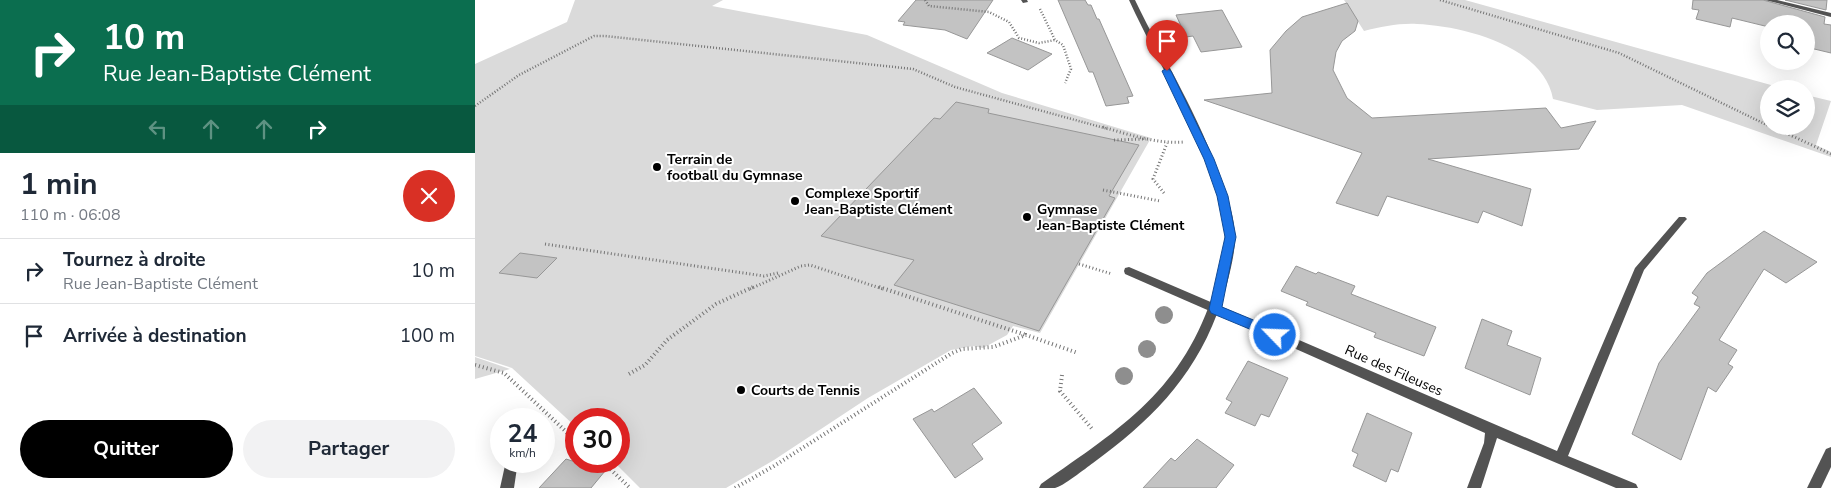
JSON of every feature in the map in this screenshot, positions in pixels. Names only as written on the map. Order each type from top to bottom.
[{"type":"street","points":[[1046,488],[1105,446],[1146,413],[1177,379],[1215,309],[1231,237],[1223,196],[1200,141],[1132,0]]},
{"type":"street","points":[[1768,0],[1831,15]]},
{"type":"street","points":[[1560,459],[1641,268],[1683,220]]},
{"type":"street","name":"Rue des Fileuses","points":[[1129,271],[1491,430],[1631,488]]},
{"type":"street","points":[[1473,488],[1490,443],[1491,430]]},
{"type":"street","points":[[1814,488],[1831,453]]},
{"type":"street","points":[[507,488],[510,473]]},
{"type":"path","points":[[925,0],[929,6],[989,12],[1009,22],[1019,38],[1039,43],[1055,40]]},
{"type":"path","points":[[1440,0],[1619,54],[1760,122]]},
{"type":"path","points":[[1025,1],[1042,10],[1055,40],[1063,45],[1071,69],[1065,83]]},
{"type":"path","points":[[475,106],[519,74],[594,36],[605,36],[913,69],[955,87],[1146,139],[1167,142],[1200,141]]},
{"type":"path","points":[[1789,135],[1831,154]]},
{"type":"path","points":[[1114,140],[1119,138],[1140,142],[1146,139]]},
{"type":"path","points":[[1164,193],[1153,179],[1167,142]]},
{"type":"path","points":[[1103,190],[1131,194],[1160,202]]},
{"type":"path","points":[[545,244],[764,276],[810,265],[1078,353]]},
{"type":"path","points":[[1079,264],[1117,276]]},
{"type":"path","points":[[629,374],[645,364],[667,340],[716,304],[790,269]]},
{"type":"path","points":[[735,488],[774,466],[952,353],[962,349],[993,347],[1026,335]]},
{"type":"path","points":[[475,365],[504,373],[565,430]]},
{"type":"path","points":[[1062,375],[1060,391],[1105,446]]},
{"type":"path","points":[[614,473],[630,488]]},
{"type":"shaded area","name":"Complexe Sportif Jean-Baptiste Clément","points":[[575,0],[723,0],[712,6],[867,35],[1002,93],[1151,138],[1040,333],[1013,326],[1007,335],[983,348],[973,346],[951,350],[868,398],[774,460],[726,488],[640,488],[625,473],[630,473],[630,408],[565,408],[565,417],[512,368],[475,356],[475,64],[567,22]]},
{"type":"shaded area","points":[[1344,0],[1465,0],[1760,82],[1760,132],[1682,105],[1597,110],[1553,99],[1546,81],[1534,65],[1518,53],[1499,42],[1456,29],[1410,24],[1364,31]]},
{"type":"shaded area","points":[[1815,97],[1831,101],[1816,145],[1831,152],[1831,157],[1768,135],[1815,135]]},
{"type":"shaded area","points":[[475,357],[510,369],[475,379]]},
{"type":"building","points":[[916,0],[993,0],[967,39],[945,30],[903,25],[905,22],[898,21]]},
{"type":"building","points":[[1058,0],[1085,0],[1088,5],[1091,5],[1133,96],[1127,97],[1129,103],[1106,106],[1093,72],[1089,72]]},
{"type":"building","points":[[1693,0],[1763,0],[1825,17],[1824,24],[1831,25],[1831,53],[1815,49],[1815,15],[1760,15],[1760,25],[1732,18],[1730,27],[1696,19],[1699,10],[1692,9]]},
{"type":"building","points":[[1785,0],[1827,0],[1826,10]]},
{"type":"building","points":[[1347,3],[1358,21],[1355,31],[1342,41],[1336,52],[1333,70],[1347,98],[1372,118],[1546,108],[1561,128],[1596,121],[1579,149],[1428,159],[1531,189],[1522,226],[1483,211],[1478,223],[1387,196],[1378,216],[1336,203],[1362,153],[1204,100],[1272,93],[1270,50],[1286,31],[1302,17]]},
{"type":"building","points":[[1222,10],[1242,47],[1201,52],[1193,36],[1186,37],[1176,15]]},
{"type":"building","points":[[1012,38],[1052,54],[1028,70],[987,53]]},
{"type":"building","name":"Gymnase Jean-Baptiste Clément","points":[[956,102],[989,109],[988,113],[1139,145],[1109,196],[1115,198],[1039,331],[894,285],[914,260],[821,236],[934,118],[940,119]]},
{"type":"building","points":[[1764,231],[1817,262],[1786,283],[1764,269],[1719,340],[1737,350],[1728,364],[1733,367],[1716,392],[1708,387],[1681,460],[1632,434],[1659,363],[1700,307],[1694,304],[1698,297],[1692,293],[1707,273]]},
{"type":"building","points":[[520,253],[557,258],[537,278],[499,273]]},
{"type":"building","points":[[1296,266],[1355,286],[1351,294],[1436,327],[1424,356],[1374,337],[1376,333],[1306,305],[1308,302],[1281,291]]},
{"type":"building","points":[[1482,319],[1512,331],[1507,345],[1541,358],[1530,395],[1465,368]]},
{"type":"building","points":[[1248,361],[1288,378],[1269,417],[1261,414],[1255,426],[1225,413],[1232,402],[1226,399]]},
{"type":"building","points":[[974,388],[1002,423],[972,444],[983,459],[955,478],[913,419],[932,409],[934,412]]},
{"type":"building","points":[[1367,413],[1412,433],[1398,472],[1391,469],[1386,482],[1353,466],[1358,454],[1352,451]]},
{"type":"building","points":[[1197,439],[1234,465],[1216,488],[1143,488],[1171,458],[1175,461]]},
{"type":"building","points":[[565,460],[565,473],[603,473],[591,488],[539,488]]},
{"type":"place","name":"Terrain de football du Gymnase","points":[[657,167]]},
{"type":"place","name":"Complexe Sportif Jean-Baptiste Clément","points":[[795,201]]},
{"type":"place","name":"Gymnase Jean-Baptiste Clément","points":[[1027,217]]},
{"type":"place","name":"Courts de Tennis","points":[[741,390]]},
{"type":"route","points":[[1167,71],[1209,159],[1223,196],[1231,237],[1215,309],[1275,335]]}]
